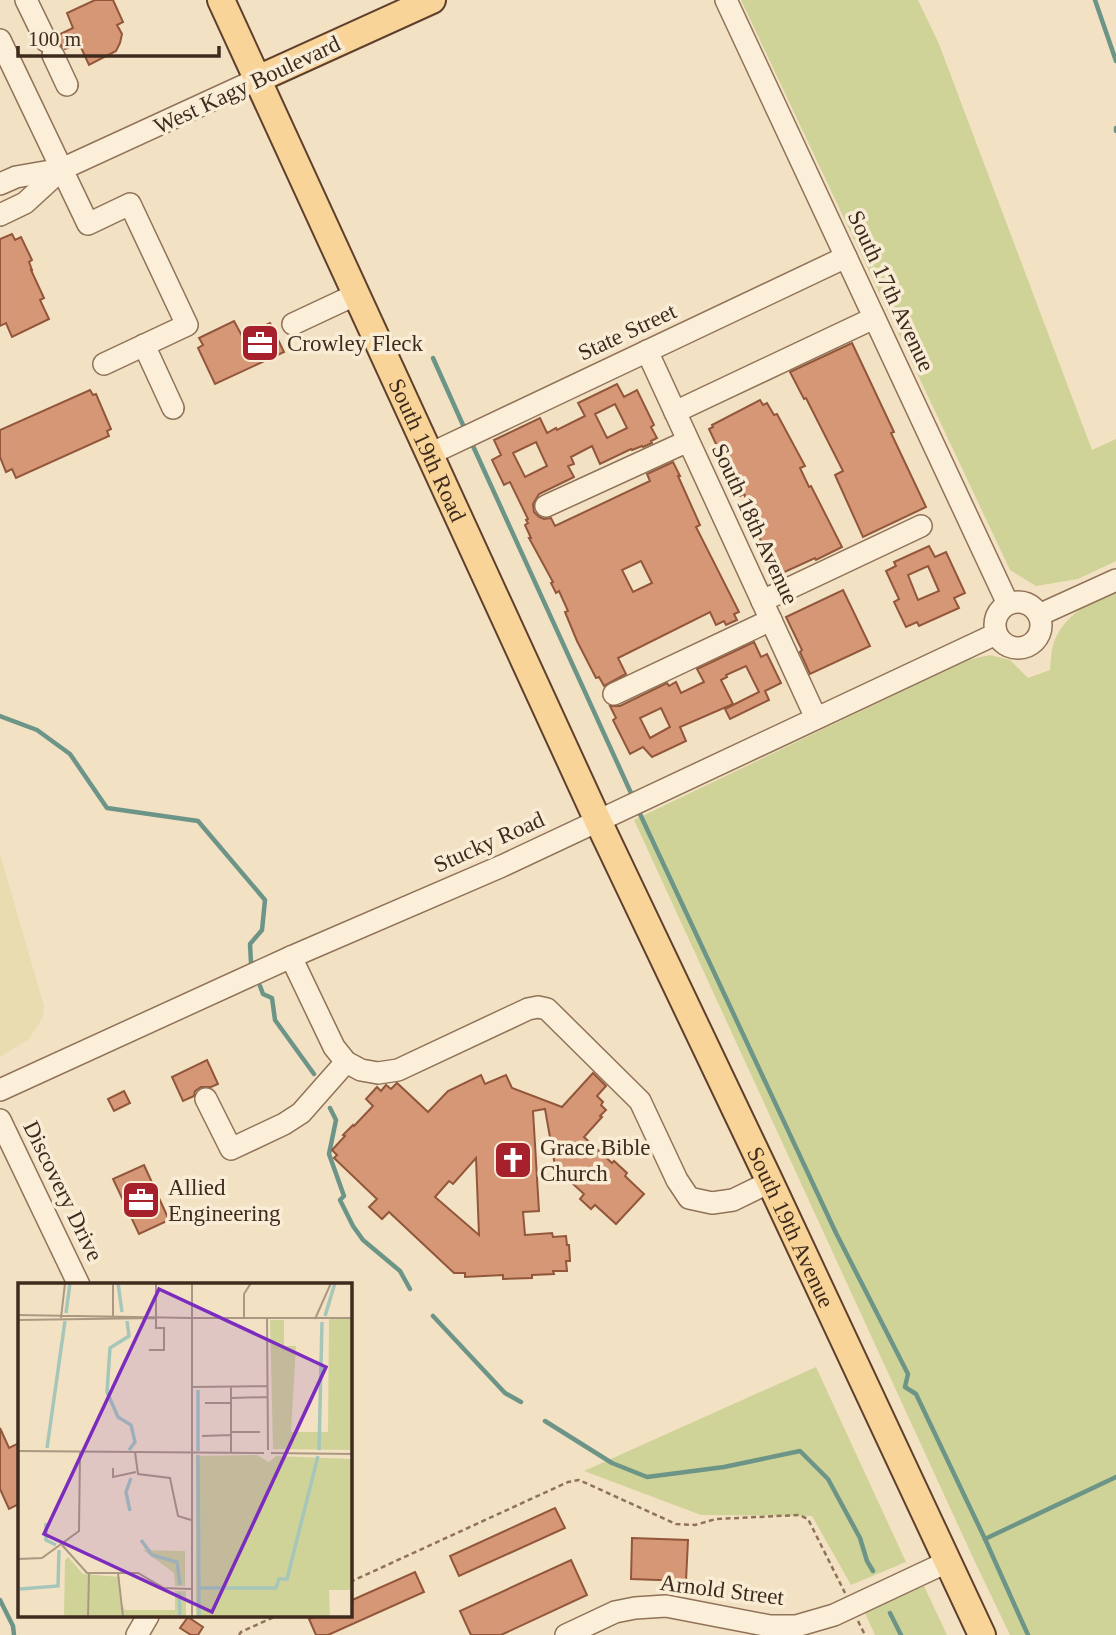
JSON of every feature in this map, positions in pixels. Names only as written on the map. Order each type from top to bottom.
[{"type":"main road","points":[[221,0],[258,79]]},
{"type":"main road","name":"West Kagy Boulevard","points":[[258,79],[432,0]]},
{"type":"main road","name":"South 19th Road","points":[[258,79],[598,821]]},
{"type":"main road","name":"South 19th Avenue","points":[[598,821],[982,1635]]},
{"type":"street","points":[[26,0],[67,85]]},
{"type":"street","name":"South 17th Avenue","points":[[726,0],[1008,604]]},
{"type":"street","points":[[0,40],[88,224],[131,204],[187,325],[104,364]]},
{"type":"street","name":"West Kagy Boulevard","points":[[0,184],[16,177],[62,169],[258,79]]},
{"type":"street","points":[[0,204],[62,169]]},
{"type":"street","name":"West Kagy Boulevard","points":[[0,215],[26,203],[62,169]]},
{"type":"street","name":"State Street","points":[[430,454],[846,257]]},
{"type":"street","points":[[293,324],[357,294]]},
{"type":"street","points":[[675,412],[874,318]]},
{"type":"street","points":[[144,345],[173,408]]},
{"type":"street","name":"South 18th Avenue","points":[[647,351],[816,719]]},
{"type":"street","points":[[546,506],[688,441]]},
{"type":"street","points":[[762,601],[921,526]]},
{"type":"street","points":[[1039,615],[1116,580]]},
{"type":"street","points":[[1024,603],[1039,615],[1040,632],[1030,644],[1015,648],[1001,641],[996,634],[996,618],[1008,604],[1024,603]]},
{"type":"street","points":[[614,694],[771,620]]},
{"type":"street","name":"Stucky Road","points":[[0,1090],[291,957],[502,866],[996,634]]},
{"type":"street","points":[[291,957],[334,1047],[345,1062],[361,1070],[378,1073],[398,1070],[528,1009],[547,1009],[640,1101],[677,1180],[690,1198],[712,1203],[733,1200],[770,1182]]},
{"type":"street","points":[[206,1099],[231,1149],[284,1124],[300,1113],[345,1062]]},
{"type":"street","name":"Discovery Drive","points":[[0,1120],[78,1283]]},
{"type":"street","name":"Arnold Street","points":[[566,1635],[615,1612],[666,1606],[770,1626],[796,1626],[834,1615],[947,1562]]},
{"type":"street","points":[[137,1635],[147,1618]]},
{"type":"path","points":[[352,1581],[568,1482],[579,1480],[676,1524],[695,1525],[716,1519],[799,1515],[808,1519],[865,1635]]},
{"type":"path","points":[[239,1635],[272,1618]]},
{"type":"shaded area","points":[[0,854],[44,1006],[43,1017],[29,1039],[0,1057]]},
{"type":"green space","points":[[741,0],[918,0],[939,44],[1092,450],[1116,439],[1116,561],[1078,579],[1036,586],[1010,570]]},
{"type":"green space","points":[[1116,590],[1116,1635],[1010,1635],[634,820],[967,660],[990,655],[1010,660],[1028,678],[1050,670],[1054,642],[1065,624],[1088,604]]},
{"type":"green space","points":[[816,1367],[906,1562],[851,1585],[812,1516],[701,1515],[584,1471]]},
{"type":"green space","points":[[924,1586],[947,1635],[875,1635],[865,1613]]},
{"type":"building","points":[[95,0],[113,0],[123,22],[117,25],[122,34],[116,51],[89,65],[79,43],[65,49],[59,43],[58,35],[73,28],[67,13]]},
{"type":"building","points":[[12,234],[15,240],[21,237],[32,260],[29,262],[31,270],[44,298],[40,300],[49,319],[12,337],[6,323],[0,326],[0,239]]},
{"type":"building","points":[[234,321],[242,336],[270,323],[284,352],[215,384],[198,348],[203,345],[199,338]]},
{"type":"building","points":[[852,343],[926,507],[863,537],[835,475],[843,471],[790,372]]},
{"type":"building","points":[[617,384],[624,397],[637,390],[654,425],[651,427],[657,438],[651,441],[652,443],[631,449],[600,464],[592,446],[571,457],[574,464],[568,466],[574,477],[539,494],[533,504],[534,512],[544,519],[551,518],[555,526],[650,481],[647,474],[673,462],[700,525],[696,527],[739,612],[734,614],[737,620],[726,625],[724,621],[716,625],[710,612],[618,658],[626,674],[604,686],[599,677],[596,678],[577,641],[559,591],[556,593],[551,583],[553,582],[529,538],[525,525],[528,519],[510,482],[504,485],[492,460],[501,455],[494,440],[540,418],[547,433],[556,428],[557,430],[585,416],[578,403]],"holes":[[[615,404],[627,428],[607,438],[595,414]],[[536,442],[547,466],[525,477],[513,453]],[[641,561],[652,583],[633,592],[622,570]]]},
{"type":"building","points":[[90,390],[93,395],[96,394],[111,429],[107,431],[109,436],[16,478],[12,469],[6,472],[0,457],[0,430]]},
{"type":"building","points":[[760,400],[763,405],[767,403],[774,415],[777,414],[805,466],[800,468],[809,487],[811,486],[842,547],[778,575],[749,515],[753,513],[744,494],[740,496],[709,429]]},
{"type":"building","points":[[929,546],[935,557],[946,552],[965,593],[954,598],[959,608],[919,626],[917,622],[906,627],[894,602],[899,599],[886,571],[896,566],[894,562]],"holes":[[[928,566],[939,591],[918,600],[908,575]]]},
{"type":"building","points":[[843,590],[870,646],[810,674],[786,617]]},
{"type":"building","points":[[754,642],[761,657],[767,654],[781,683],[765,691],[769,700],[730,719],[725,709],[759,692],[746,666],[726,675],[727,677],[721,680],[733,704],[680,727],[686,741],[652,757],[643,747],[630,754],[613,720],[616,718],[610,706],[620,706],[667,683],[669,686],[676,682],[681,693],[704,682],[697,669]],"holes":[[[661,708],[670,727],[650,738],[640,718]]]},
{"type":"building","points":[[207,1060],[218,1084],[201,1087],[195,1091],[194,1096],[183,1101],[172,1077]]},
{"type":"building","points":[[593,1073],[606,1086],[597,1096],[606,1110],[584,1137],[627,1173],[625,1176],[644,1194],[616,1224],[595,1205],[591,1209],[580,1199],[584,1194],[572,1183],[564,1183],[557,1177],[545,1109],[533,1111],[539,1211],[523,1212],[525,1235],[552,1233],[553,1237],[566,1236],[570,1261],[566,1261],[567,1271],[553,1271],[554,1274],[503,1279],[503,1275],[465,1277],[465,1273],[454,1273],[389,1212],[382,1219],[369,1207],[377,1199],[334,1158],[337,1155],[332,1150],[345,1136],[343,1135],[373,1106],[366,1099],[377,1087],[381,1091],[386,1085],[391,1089],[397,1083],[428,1112],[448,1091],[481,1075],[485,1084],[506,1075],[512,1088],[562,1107]],"holes":[[[476,1158],[479,1235],[435,1197],[449,1181],[453,1184]]]},
{"type":"building","points":[[124,1091],[130,1103],[114,1111],[108,1099]]},
{"type":"building","name":"Allied Engineering","points":[[144,1165],[169,1220],[139,1234],[113,1179]]},
{"type":"building","points":[[0,1428],[9,1448],[18,1444],[18,1504],[9,1509],[0,1489]]},
{"type":"building","points":[[555,1508],[565,1528],[459,1576],[450,1556]]},
{"type":"building","points":[[632,1538],[688,1540],[686,1581],[631,1579]]},
{"type":"building","points":[[571,1560],[587,1595],[501,1635],[471,1635],[460,1611]]},
{"type":"building","points":[[415,1572],[424,1592],[328,1635],[316,1635],[309,1619],[352,1618],[352,1600]]},
{"type":"building","points":[[187,1618],[203,1627],[198,1635],[191,1635],[180,1628]]},
{"type":"waterway","points":[[1095,0],[1116,61]]},
{"type":"waterway","points":[[433,358],[463,425]]},
{"type":"waterway","points":[[473,446],[631,793]]},
{"type":"waterway","points":[[0,716],[37,730],[70,754],[107,808],[198,821],[265,900],[262,930],[250,944],[251,963]]},
{"type":"waterway","points":[[640,814],[836,1233],[908,1374],[905,1387],[916,1394],[1028,1635]]},
{"type":"waterway","points":[[260,986],[263,994],[272,998],[275,1020],[314,1074]]},
{"type":"waterway","points":[[330,1108],[336,1120],[329,1154],[344,1196],[340,1200],[363,1240],[400,1271],[410,1289]]},
{"type":"waterway","points":[[433,1316],[505,1393],[521,1402]]},
{"type":"waterway","points":[[545,1421],[612,1463],[647,1477],[724,1467],[800,1451],[828,1479],[860,1538],[873,1571]]},
{"type":"waterway","points":[[985,1539],[1116,1477]]},
{"type":"waterway","points":[[0,1600],[13,1626],[14,1635]]},
{"type":"waterway","points":[[890,1613],[901,1635]]},
{"type":"place","name":"Crowley Fleck","points":[[260,343]]},
{"type":"place","name":"Grace Bible Church","points":[[513,1160]]},
{"type":"place","name":"Allied Engineering","points":[[141,1200]]}]
